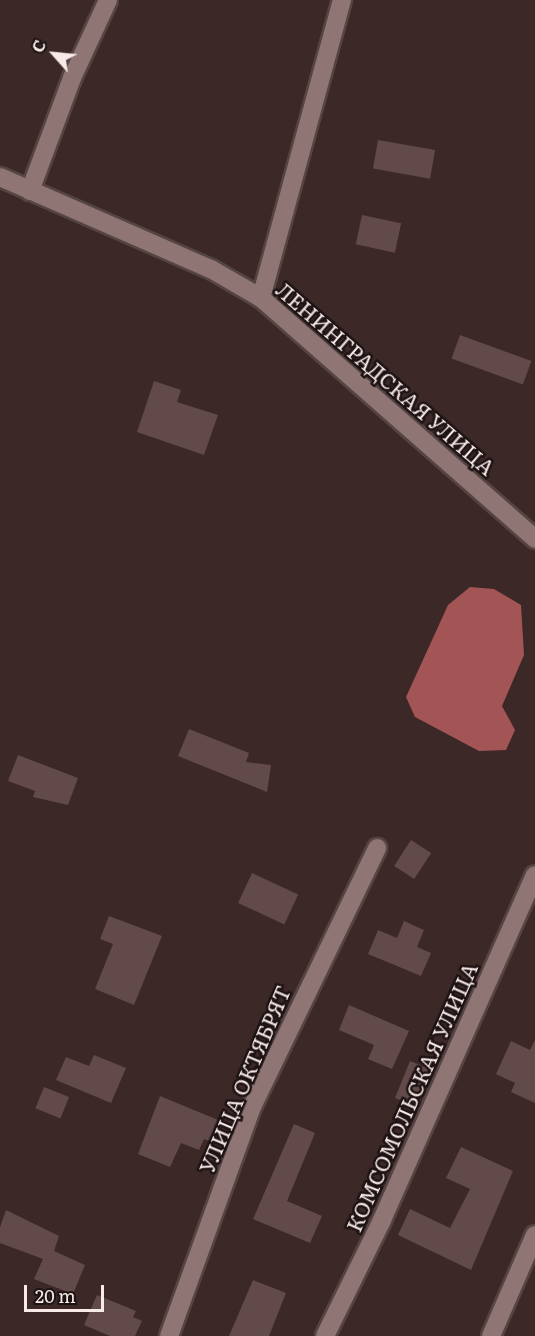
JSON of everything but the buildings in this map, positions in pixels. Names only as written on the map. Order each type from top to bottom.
[{"type":"street","points":[[30,191],[72,78],[108,0]]},
{"type":"street","points":[[261,298],[342,0]]},
{"type":"street","name":"ЛЕНИНГРАДСКАЯ УЛИЦА","points":[[0,177],[212,269],[261,298],[535,539]]},
{"type":"street","name":"УЛИЦА ОКТЯБРЯТ","points":[[169,1336],[251,1109],[377,848]]},
{"type":"street","name":"КОМСОМОЛЬСКАЯ УЛИЦА","points":[[326,1336],[382,1220],[535,875]]},
{"type":"street","points":[[491,1336],[535,1235]]},
{"type":"shaded area","points":[[470,587],[494,589],[521,605],[524,655],[502,706],[515,730],[506,750],[479,751],[415,717],[406,697],[448,605]]}]
